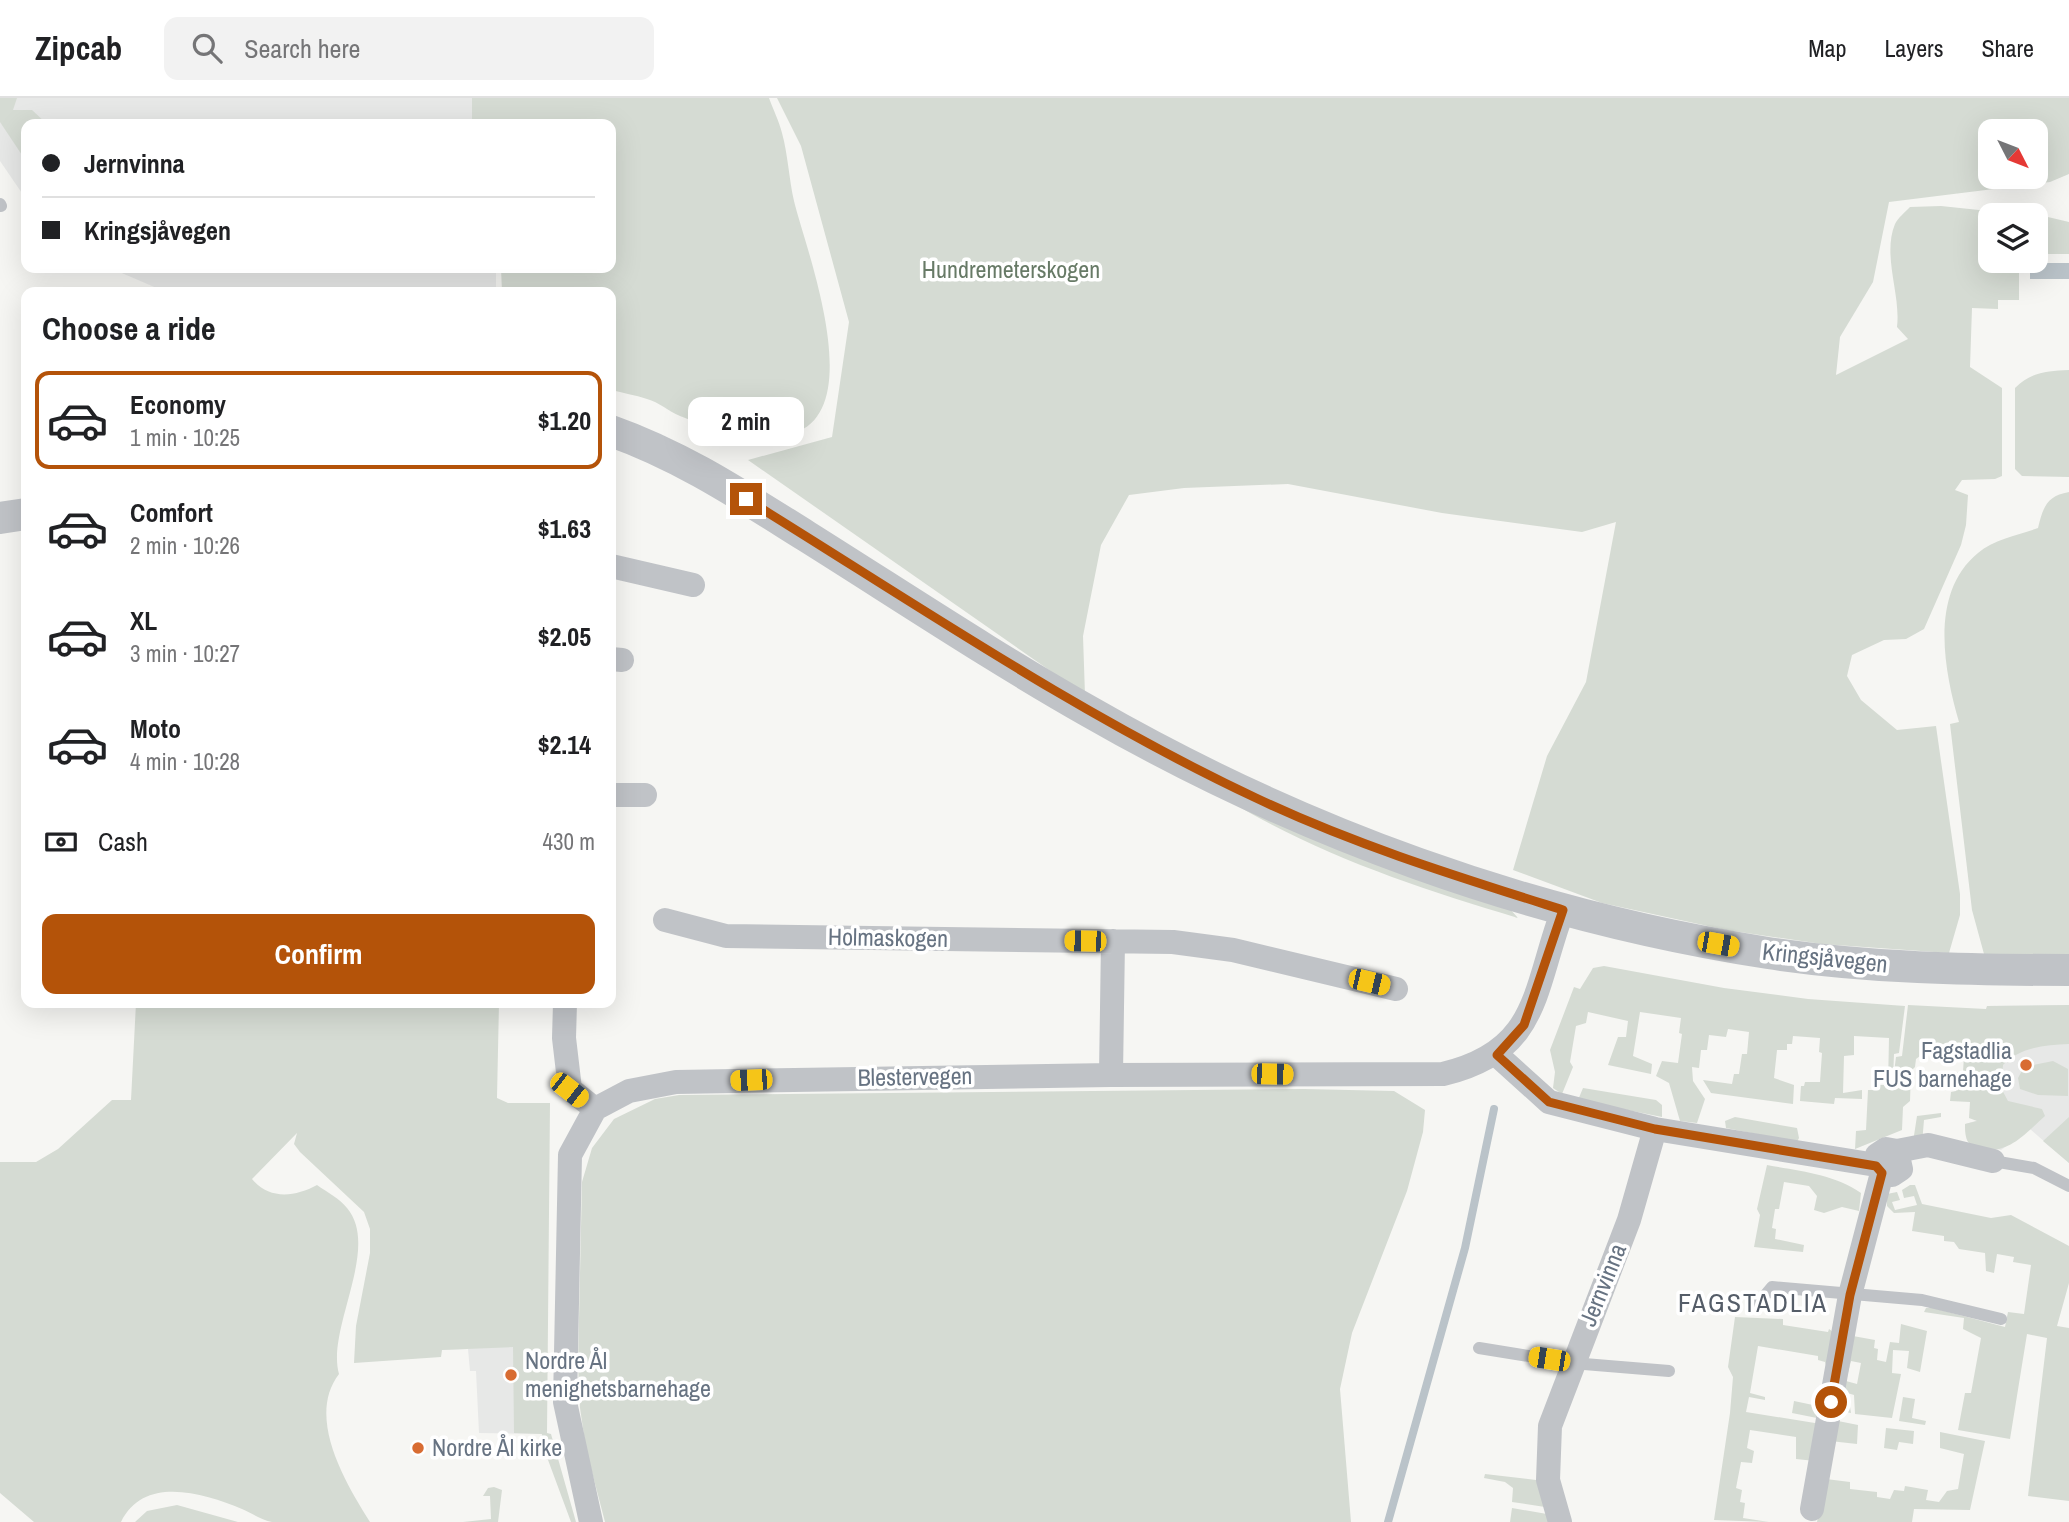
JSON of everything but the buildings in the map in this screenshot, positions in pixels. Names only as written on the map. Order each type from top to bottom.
[{"type":"street","name":"Kringsjåvegen","points":[[616,433],[686,462],[1090,712],[1212,777],[1373,849],[1615,924],[1770,953],[1971,970],[2069,970]]},
{"type":"street","points":[[0,518],[21,515]]},
{"type":"street","points":[[616,567],[694,586]]},
{"type":"street","points":[[616,795],[645,794]]},
{"type":"street","name":"Blestervegen","points":[[595,1109],[629,1091],[676,1082],[1111,1075],[1443,1074],[1470,1068],[1497,1055],[1524,1025],[1563,910]]},
{"type":"street","name":"Holmaskogen","points":[[665,920],[726,936],[1173,942],[1233,950],[1396,989]]},
{"type":"street","points":[[1111,1075],[1113,942]]},
{"type":"street","points":[[565,1008],[564,1038],[569,1090],[595,1109],[570,1155],[565,1402],[591,1522]]},
{"type":"street","points":[[1497,1055],[1549,1102],[1655,1129],[1879,1169]]},
{"type":"street","name":"Jernvinna","points":[[1560,1522],[1548,1480],[1550,1426],[1629,1220],[1655,1129]]},
{"type":"street","points":[[1812,1509],[1850,1295],[1879,1169],[1877,1155],[1886,1149],[1898,1152],[1928,1145],[1993,1161]]},
{"type":"lane","points":[[1993,1161],[2034,1168],[2069,1186]]},
{"type":"lane","points":[[1757,1305],[1772,1287],[1922,1300],[2001,1319]]},
{"type":"lane","points":[[1479,1348],[1572,1363],[1670,1371]]},
{"type":"shaded area","points":[[0,98],[482,98],[484,119],[21,119],[21,192],[0,161]]},
{"type":"shaded area","points":[[2048,263],[2069,263],[2069,279],[2030,279],[2030,273],[2048,273]]},
{"type":"shaded area","points":[[122,273],[496,273],[496,287],[154,287]]},
{"type":"shaded area","name":"Fagstadlia FUS barnehage","points":[[2069,1005],[2069,1163],[2030,1129],[2001,1150],[1967,1141],[1965,1124],[1979,1120],[1987,1006]]},
{"type":"shaded area","name":"Nordre Ål menighetsbarnehage","points":[[546,1309],[547,1434],[479,1433],[476,1371],[470,1371],[468,1349],[441,1350]]},
{"type":"green space","points":[[0,98],[17,98],[13,110],[32,110],[42,119],[21,119],[21,154],[0,122]]},
{"type":"green space","points":[[472,98],[769,98],[782,133],[794,201],[819,290],[826,326],[830,362],[827,394],[816,418],[794,433],[753,435],[706,425],[680,416],[651,400],[616,391],[616,287],[502,287],[501,273],[616,273],[616,119],[472,119]]},
{"type":"green space","name":"Hundremeterskogen","points":[[777,98],[2069,98],[2069,174],[2048,182],[2048,119],[1978,119],[1978,189],[1994,189],[1889,202],[1873,282],[1840,337],[1836,375],[1908,339],[1897,327],[1897,301],[1890,249],[1895,224],[1910,207],[1941,206],[1978,210],[1978,273],[2019,273],[2019,300],[1998,300],[1998,309],[1972,308],[1970,367],[2002,388],[2002,476],[1995,479],[1962,480],[1955,490],[1968,495],[1966,525],[1961,545],[1924,629],[1906,639],[1884,640],[1852,655],[1847,676],[1861,700],[1897,730],[1936,726],[1960,894],[1960,915],[1949,953],[1822,944],[1726,930],[1602,903],[1513,870],[1547,756],[1586,682],[1616,522],[1582,532],[1442,513],[1288,484],[1184,488],[1129,495],[1101,545],[1083,636],[1085,695],[748,460],[832,437],[849,322],[801,146]]},
{"type":"green space","points":[[2048,217],[2069,222],[2069,254],[2048,254]]},
{"type":"green space","points":[[2069,370],[2069,477],[2022,476],[2015,469],[2015,388],[2040,373]]},
{"type":"green space","points":[[2069,492],[2069,955],[1984,954],[1972,910],[1950,724],[1959,722],[1946,656],[1946,610],[1952,589],[1963,570],[1978,553],[1999,541],[2038,528],[2050,500]]},
{"type":"green space","points":[[1223,797],[1362,859],[1510,909],[1518,918],[1366,867],[1293,836]]},
{"type":"green space","points":[[1604,966],[1724,988],[1808,999],[1905,1006],[1899,1053],[1894,1054],[1893,1080],[1896,1057],[1902,1056],[1908,1005],[1986,1009],[1987,1006],[2069,1005],[2069,1044],[2042,1046],[2025,1051],[2003,1065],[2001,1088],[2008,1101],[2042,1109],[2045,1116],[2015,1142],[1999,1149],[1975,1148],[1969,1143],[1965,1124],[1977,1121],[1969,1118],[1970,1102],[1950,1101],[1951,1092],[1956,1091],[1957,1072],[1963,1072],[1964,1056],[1924,1053],[1916,1059],[1915,1067],[1911,1071],[1910,1101],[1903,1107],[1902,1130],[1855,1149],[1856,1131],[1866,1130],[1868,1090],[1872,1090],[1873,1085],[1888,1085],[1889,1038],[1854,1036],[1854,1055],[1844,1056],[1843,1093],[1862,1090],[1862,1099],[1835,1098],[1834,1104],[1800,1101],[1801,1086],[1804,1086],[1805,1082],[1820,1082],[1822,1053],[1819,1052],[1820,1038],[1793,1036],[1792,1044],[1787,1044],[1787,1050],[1777,1050],[1774,1078],[1794,1085],[1793,1104],[1711,1093],[1703,1080],[1732,1084],[1734,1074],[1739,1074],[1742,1054],[1747,1054],[1749,1032],[1728,1029],[1726,1037],[1709,1035],[1707,1050],[1701,1050],[1699,1068],[1692,1067],[1693,1081],[1705,1099],[1697,1123],[1680,1121],[1669,1083],[1656,1076],[1662,1061],[1678,1063],[1681,1018],[1640,1012],[1633,1056],[1652,1064],[1651,1074],[1608,1065],[1618,1037],[1626,1037],[1628,1021],[1588,1012],[1586,1023],[1576,1026],[1570,1062],[1573,1067],[1562,1094],[1553,1088],[1555,1072],[1550,1050],[1574,987],[1580,989],[1593,968]]},
{"type":"green space","points":[[136,1008],[499,1008],[497,1098],[508,1103],[550,1103],[547,1433],[551,1434],[576,1522],[571,1522],[541,1441],[542,1434],[514,1433],[513,1347],[442,1350],[441,1357],[354,1363],[356,1326],[370,1253],[370,1229],[364,1212],[300,1152],[294,1144],[297,1133],[252,1179],[266,1190],[283,1194],[300,1192],[317,1185],[347,1208],[356,1225],[356,1266],[340,1335],[337,1356],[339,1374],[330,1391],[326,1410],[333,1449],[350,1488],[370,1522],[272,1522],[210,1498],[176,1492],[159,1493],[144,1498],[131,1507],[121,1522],[34,1522],[0,1493],[0,1162],[36,1162],[58,1149],[112,1100],[131,1100]]},
{"type":"green space","points":[[2053,1061],[2068,1069],[2068,1096],[2038,1095],[2020,1089],[2018,1078],[2024,1067]]},
{"type":"green space","points":[[1583,1088],[1656,1100],[1662,1105],[1662,1117],[1578,1100]]},
{"type":"green space","points":[[1304,1089],[1394,1091],[1425,1110],[1423,1132],[1407,1191],[1352,1333],[1340,1389],[1351,1522],[605,1522],[586,1449],[580,1408],[578,1364],[582,1182],[592,1148],[614,1119],[655,1099],[679,1095]]},
{"type":"green space","points":[[1941,1113],[1941,1117],[1924,1120],[1922,1144],[1913,1142],[1917,1116]]},
{"type":"green space","points":[[1735,1117],[1797,1128],[1799,1138],[1797,1142],[1726,1128],[1725,1121]]},
{"type":"green space","points":[[2069,1117],[2069,1163],[2043,1141]]},
{"type":"green space","points":[[1767,1165],[1816,1174],[1851,1187],[1861,1193],[1859,1211],[1842,1207],[1824,1213],[1814,1210],[1817,1196],[1809,1186],[1784,1182],[1772,1228],[1776,1229],[1775,1239],[1804,1245],[1803,1252],[1754,1247],[1760,1215],[1757,1209]]},
{"type":"green space","points":[[1915,1185],[1922,1204],[1991,1218],[2011,1215],[2069,1246],[2069,1283],[2057,1326],[2069,1328],[2069,1501],[2028,1496],[2047,1338],[2027,1334],[2010,1439],[1958,1430],[1965,1393],[1971,1393],[1981,1338],[1963,1329],[1964,1318],[1924,1312],[1926,1308],[1933,1308],[2005,1327],[2008,1312],[2024,1314],[2031,1265],[2013,1262],[2014,1257],[1997,1254],[1994,1273],[1986,1271],[1985,1253],[1959,1249],[1954,1242],[1944,1241],[1944,1236],[1912,1231],[1915,1212],[1894,1213],[1887,1206],[1887,1194],[1897,1192],[1900,1200],[1892,1202],[1895,1210],[1917,1205],[1914,1196],[1904,1198],[1902,1190]]},
{"type":"green space","points":[[1855,1305],[1858,1308],[1853,1336],[1875,1340],[1877,1360],[1886,1362],[1890,1342],[1899,1343],[1901,1324],[1927,1331],[1920,1372],[1907,1368],[1909,1351],[1893,1350],[1892,1373],[1901,1374],[1892,1418],[1855,1414],[1854,1395],[1844,1392],[1841,1402],[1850,1407],[1851,1413],[1836,1410],[1834,1406],[1850,1312]],"holes":[[[1851,1361],[1861,1363],[1857,1384],[1846,1381]]]},
{"type":"green space","points":[[1735,1317],[1783,1319],[1783,1325],[1828,1332],[1829,1329],[1836,1334],[1827,1369],[1825,1362],[1818,1360],[1818,1356],[1758,1346],[1750,1393],[1765,1397],[1765,1400],[1749,1397],[1746,1412],[1821,1424],[1815,1461],[1796,1459],[1796,1437],[1750,1430],[1747,1448],[1754,1451],[1752,1463],[1741,1462],[1736,1488],[1742,1490],[1740,1502],[1745,1503],[1743,1518],[1769,1522],[1714,1520],[1730,1413],[1733,1377],[1728,1367]]},
{"type":"green space","points":[[1815,1393],[1822,1395],[1822,1419],[1792,1413],[1794,1401],[1813,1405]]},
{"type":"green space","points":[[1903,1397],[1915,1399],[1912,1418],[1926,1421],[1925,1425],[1899,1421]]},
{"type":"green space","points":[[1833,1420],[1858,1425],[1857,1444],[1830,1441]]},
{"type":"green space","points":[[1886,1428],[1914,1431],[1913,1444],[1899,1442],[1897,1450],[1884,1448]]},
{"type":"green space","points":[[1940,1432],[1985,1441],[1970,1510],[1914,1509],[1912,1522],[1817,1522],[1826,1479],[1850,1482],[1850,1489],[1877,1492],[1877,1497],[1890,1499],[1894,1490],[1904,1491],[1905,1486],[1928,1490],[1926,1500],[1939,1502],[1947,1491],[1958,1489],[1964,1454],[1940,1448]]},
{"type":"green space","points":[[1485,1474],[1536,1480],[1545,1507],[1512,1502],[1513,1488],[1505,1482],[1484,1478]]},
{"type":"green space","points":[[488,1488],[502,1490],[498,1522],[463,1522],[491,1519],[490,1496],[483,1496]]},
{"type":"green space","points":[[177,1505],[238,1522],[135,1522],[147,1511]]},
{"type":"green space","points":[[1512,1508],[1547,1514],[1551,1522],[1510,1522]]},
{"type":"waterway","points":[[1388,1522],[1465,1248],[1494,1109]]},
{"type":"place","name":"Fagstadlia FUS barnehage","points":[[2026,1065]]},
{"type":"place","name":"Nordre Ål menighetsbarnehage","points":[[511,1375]]},
{"type":"place","name":"Nordre Ål kirke","points":[[418,1448]]},
{"type":"district","name":"FAGSTADLIA","points":[[1753,1303]]},
{"type":"route","points":[[746,499],[1090,712],[1212,777],[1303,820],[1373,849],[1563,910],[1524,1025],[1497,1055],[1549,1102],[1655,1129],[1876,1166],[1882,1173],[1850,1295],[1831,1402]]}]
